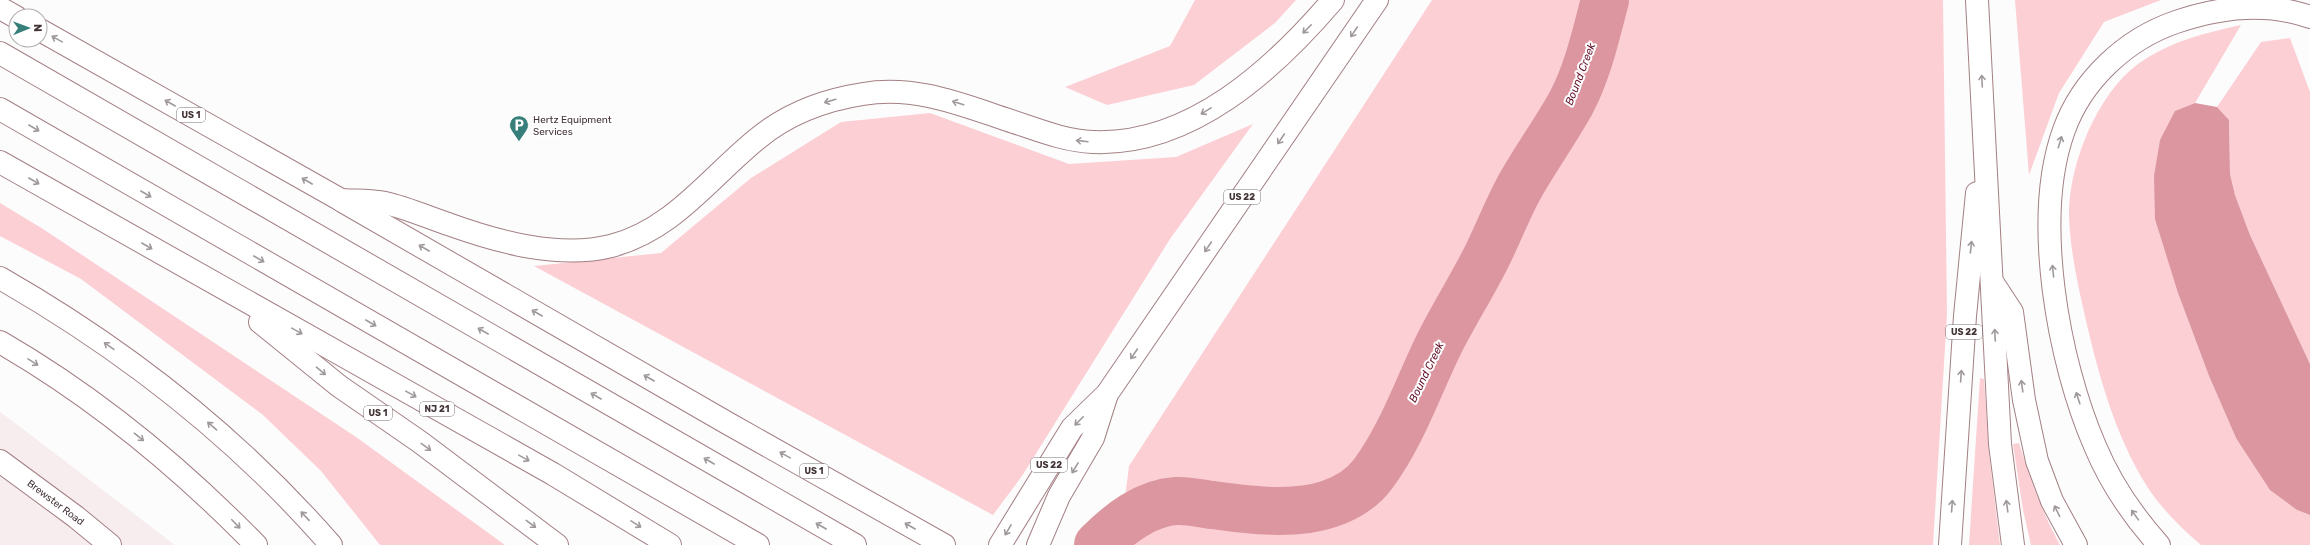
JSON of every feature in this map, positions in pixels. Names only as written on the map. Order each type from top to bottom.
[{"type":"main road","points":[[341,200],[382,202],[474,233],[534,246],[578,250],[610,246],[640,235],[666,221],[689,202],[755,140],[778,124],[818,104],[848,96],[879,92],[912,92],[942,98],[1053,135],[1080,141],[1120,141],[1160,133],[1204,113],[1238,90],[1288,47],[1333,0]]},
{"type":"main road","name":"US 22","points":[[1000,545],[1072,428],[1107,394],[1376,0]]},
{"type":"main road","name":"US 22","points":[[1950,545],[1965,316],[1984,120],[1977,0]]},
{"type":"main road","points":[[2159,545],[2121,496],[2095,446],[2078,398],[2068,360],[2056,297],[2050,235],[2051,186],[2058,149],[2072,111],[2098,75],[2132,44],[2152,32],[2192,17],[2236,8],[2279,9],[2310,17]]},
{"type":"main road","name":"US 1","points":[[48,35],[341,200],[722,420],[944,545]]},
{"type":"main road","points":[[0,53],[855,545]]},
{"type":"main road","points":[[0,109],[758,545]]},
{"type":"main road","points":[[1984,120],[2001,451],[2013,545]]},
{"type":"main road","name":"US 1","points":[[0,162],[202,278],[339,386],[420,442],[557,545]]},
{"type":"main road","points":[[0,278],[101,340],[179,398],[253,464],[331,545]]},
{"type":"main road","name":"NJ 21","points":[[202,278],[560,478],[670,545]]},
{"type":"main road","points":[[1992,282],[2012,312],[2024,400],[2037,461],[2052,500],[2076,545]]},
{"type":"main road","points":[[0,342],[60,379],[137,436],[211,499],[256,545]]},
{"type":"main road","points":[[1038,545],[1059,496],[1093,438],[1107,394]]},
{"type":"main road","points":[[538,418],[730,545]]},
{"type":"main road","name":"Brewster Road","points":[[0,461],[76,517],[110,545]]},
{"type":"shaded area","points":[[1195,0],[1296,0],[1275,23],[1194,85],[1107,105],[1065,87],[1170,46]]},
{"type":"shaded area","points":[[1432,0],[1943,0],[1947,314],[1933,545],[1119,545],[1129,466]]},
{"type":"shaded area","points":[[2015,0],[2161,0],[2104,22],[2059,93],[2029,175]]},
{"type":"shaded area","points":[[2241,25],[2195,103],[2175,111],[2178,293],[2209,376],[2236,438],[2297,510],[2310,515],[2310,545],[2201,545],[2160,504],[2148,488],[2136,467],[2116,425],[2108,403],[2089,335],[2072,252],[2069,216],[2070,196],[2074,175],[2088,132],[2110,93],[2123,77],[2150,56],[2187,39]]},
{"type":"shaded area","points":[[2290,38],[2310,92],[2310,364],[2250,235],[2235,195],[2230,174],[2229,120],[2217,107],[2261,42]]},
{"type":"shaded area","points":[[2195,103],[2217,107],[2229,120],[2230,174],[2235,195],[2250,235],[2310,364],[2310,515],[2297,510],[2270,490],[2236,438],[2209,376],[2178,293],[2155,219],[2154,176],[2160,140],[2175,111]]},
{"type":"shaded area","points":[[930,113],[1069,164],[1176,157],[1253,124],[1170,239],[1022,476],[993,515],[534,266],[661,253],[751,178],[841,122]]},
{"type":"shaded area","points":[[0,203],[43,229],[356,437],[505,545],[380,545],[321,471],[263,415],[81,279],[0,236]]},
{"type":"shaded area","points":[[1980,378],[1984,379],[1989,453],[2000,545],[1969,545]]},
{"type":"shaded area","points":[[0,412],[11,420],[175,545],[0,545]]},
{"type":"shaded area","points":[[2019,443],[2037,495],[2060,545],[2031,545],[2023,510],[2013,444]]},
{"type":"waterway","name":"Bound Creek","points":[[1098,545],[1133,516],[1143,510],[1165,503],[1186,501],[1256,510],[1301,510],[1315,508],[1342,499],[1359,489],[1369,479],[1393,443],[1439,344],[1487,256],[1519,188],[1577,91],[1587,65],[1605,0]]},
{"type":"place","name":"Hertz Equipment Services","points":[[519,142]]}]
